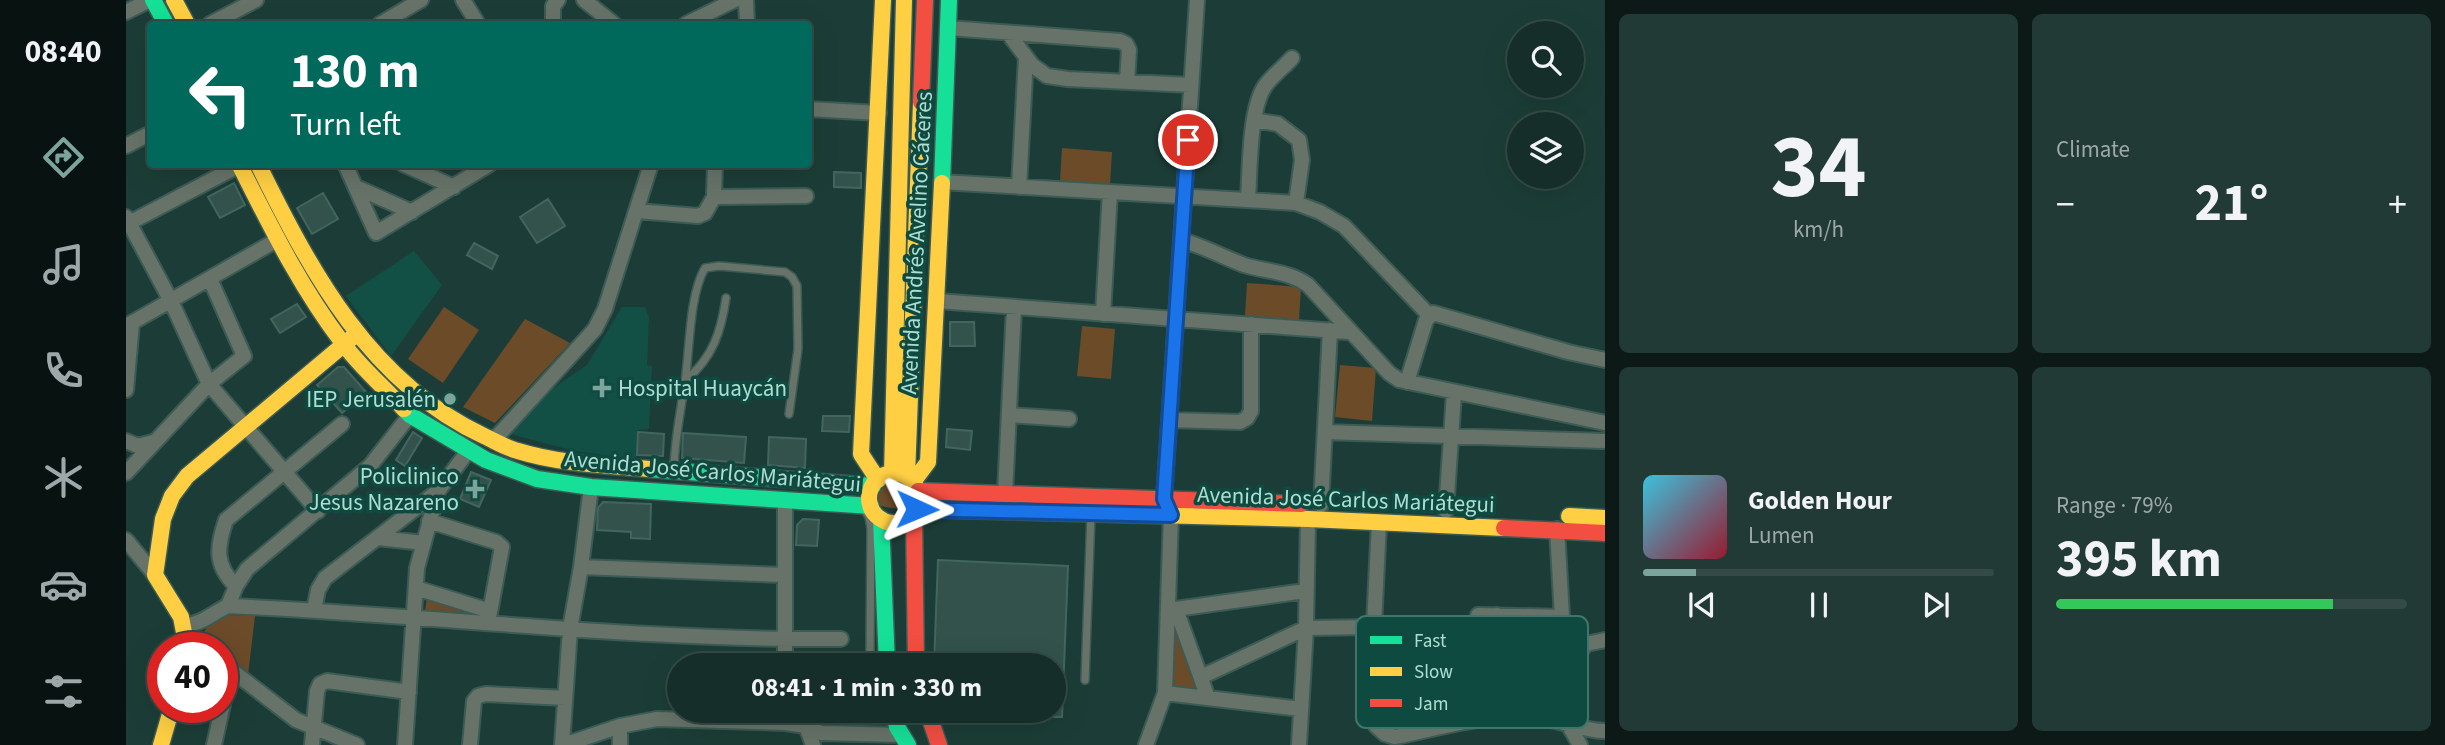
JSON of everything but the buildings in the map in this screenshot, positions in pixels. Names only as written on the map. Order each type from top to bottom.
[{"type":"street","points":[[126,12],[151,0],[164,21]]},
{"type":"street","points":[[174,0],[185,21]]},
{"type":"street","points":[[216,21],[256,0]]},
{"type":"street","points":[[385,21],[421,0]]},
{"type":"street","points":[[463,0],[476,21]]},
{"type":"street","points":[[553,21],[554,6],[558,0]]},
{"type":"street","points":[[584,0],[610,21]]},
{"type":"street","points":[[690,21],[715,4],[735,0]]},
{"type":"street","points":[[747,0],[747,21]]},
{"type":"street","name":"Avenida Andrés Avelino Cáceres","points":[[883,0],[862,454],[897,482]]},
{"type":"street","name":"Avenida Andrés Avelino Cáceres","points":[[897,482],[904,0]]},
{"type":"street","name":"Avenida Andrés Avelino Cáceres","points":[[897,482],[925,0]]},
{"type":"street","name":"Avenida Andrés Avelino Cáceres","points":[[897,482],[928,463],[949,0]]},
{"type":"street","points":[[1146,745],[1166,693],[1172,608],[1171,515],[1164,499],[1197,0]]},
{"type":"street","points":[[948,28],[1120,41],[1126,44],[1129,50],[1127,82]]},
{"type":"street","points":[[1008,33],[1032,65],[1047,76],[1191,85]]},
{"type":"street","points":[[1019,187],[1026,57]]},
{"type":"street","points":[[1248,200],[1254,120],[1259,99],[1265,85],[1292,58]]},
{"type":"street","points":[[812,109],[878,113]]},
{"type":"street","points":[[1254,120],[1278,124],[1299,140],[1302,160],[1296,204]]},
{"type":"street","points":[[126,146],[147,135]]},
{"type":"street","points":[[235,168],[127,221],[171,301],[209,384],[318,511]]},
{"type":"street","name":"Avenida José Carlos Mariátegui","points":[[242,168],[277,240],[309,294],[343,344],[410,415],[486,460],[537,479],[591,487],[871,510],[895,523],[903,522],[915,512],[1091,513],[1308,519],[1605,533]]},
{"type":"street","name":"Avenida José Carlos Mariátegui","points":[[260,168],[299,247],[320,281],[389,370],[437,411],[517,451],[616,467],[897,482],[1005,494],[1605,518]]},
{"type":"street","points":[[347,168],[376,233],[484,168]]},
{"type":"street","points":[[412,168],[454,187]]},
{"type":"street","points":[[493,441],[595,329],[605,309],[650,168]]},
{"type":"street","points":[[637,211],[698,216],[705,213],[714,197],[715,168]]},
{"type":"street","points":[[941,183],[1296,204],[1320,212],[1344,226],[1429,315]]},
{"type":"street","points":[[356,187],[412,212]]},
{"type":"street","points":[[1103,314],[1110,192]]},
{"type":"street","points":[[714,197],[806,196]]},
{"type":"street","points":[[126,390],[129,325],[277,240]]},
{"type":"street","points":[[1181,240],[1245,265],[1286,272],[1299,278],[1389,373],[1399,380],[1605,423]]},
{"type":"street","points":[[126,473],[209,384],[244,356],[210,279]]},
{"type":"street","points":[[937,302],[1349,332]]},
{"type":"street","points":[[1005,494],[1014,307]]},
{"type":"street","points":[[1429,315],[1433,313],[1568,352],[1605,359]]},
{"type":"street","points":[[1408,382],[1429,315]]},
{"type":"street","points":[[1169,420],[1240,422],[1247,418],[1251,411],[1251,324]]},
{"type":"street","points":[[1321,505],[1330,330]]},
{"type":"street","points":[[155,575],[163,519],[172,496],[187,476],[358,332]]},
{"type":"street","points":[[1446,511],[1454,393]]},
{"type":"street","points":[[228,606],[236,586],[254,563],[369,466],[410,415]]},
{"type":"street","points":[[1009,415],[1069,419]]},
{"type":"street","points":[[236,586],[227,577],[220,561],[218,542],[226,520],[342,424]]},
{"type":"street","points":[[1325,432],[1605,441]]},
{"type":"street","points":[[126,441],[138,446],[153,442]]},
{"type":"street","points":[[314,610],[318,590],[325,579],[438,491],[469,450]]},
{"type":"street","points":[[615,488],[616,467]]},
{"type":"street","points":[[886,653],[869,500],[897,482],[915,512],[916,653]]},
{"type":"street","points":[[591,487],[570,629],[563,745],[620,726],[667,719]]},
{"type":"street","points":[[405,745],[417,568],[438,491]]},
{"type":"street","points":[[785,501],[785,653]]},
{"type":"street","points":[[1299,745],[1306,628],[1308,519]]},
{"type":"street","points":[[429,521],[496,542],[502,547],[489,617]]},
{"type":"street","points":[[1375,616],[1379,522]]},
{"type":"street","points":[[1557,529],[1562,616]]},
{"type":"street","points":[[379,538],[424,543]]},
{"type":"street","points":[[126,540],[170,596],[185,632]]},
{"type":"street","points":[[581,567],[785,575]]},
{"type":"street","points":[[416,588],[489,617]]},
{"type":"street","points":[[1172,608],[1305,592]]},
{"type":"street","points":[[184,626],[200,624],[228,606],[413,619],[489,617],[570,629],[784,639],[841,639]]},
{"type":"street","points":[[1172,608],[1208,698]]},
{"type":"street","points":[[1479,615],[1530,616]]},
{"type":"street","points":[[1201,677],[1306,628],[1356,627]]},
{"type":"street","points":[[238,674],[275,705],[313,729],[357,745]]},
{"type":"street","points":[[312,745],[320,684],[327,681],[409,692]]},
{"type":"street","points":[[1166,693],[1301,709]]},
{"type":"street","points":[[470,745],[474,701],[478,696],[486,694],[565,698]]},
{"type":"street","points":[[161,745],[167,723]]},
{"type":"street","points":[[214,745],[218,723]]},
{"type":"street","points":[[799,723],[806,726],[820,723],[903,736]]},
{"type":"street","points":[[931,723],[939,745]]},
{"type":"street","points":[[620,726],[620,745]]},
{"type":"street","points":[[806,726],[813,745]]},
{"type":"street","points":[[1378,728],[1385,734],[1404,740],[1450,728]]},
{"type":"street","points":[[1570,728],[1580,745]]},
{"type":"street","points":[[1579,728],[1605,731]]},
{"type":"lane","points":[[674,471],[675,431],[685,381],[699,277],[705,268],[719,266],[785,272],[792,277],[797,286],[799,349],[789,414]]},
{"type":"lane","points":[[685,381],[697,371],[722,329],[726,298]]},
{"type":"lane","points":[[870,653],[871,510]]},
{"type":"lane","points":[[1085,680],[1091,513]]},
{"type":"lane","points":[[889,723],[903,736]]},
{"type":"shaded area","points":[[1062,148],[1112,152],[1110,185],[1060,181]]},
{"type":"shaded area","points":[[414,251],[442,285],[391,356],[346,296]]},
{"type":"shaded area","points":[[1247,283],[1301,287],[1299,320],[1245,316]]},
{"type":"shaded area","points":[[444,307],[479,330],[443,383],[408,359]]},
{"type":"shaded area","name":"Hospital Huaycán","points":[[622,307],[645,307],[649,318],[647,365],[652,366],[649,429],[637,430],[636,460],[570,450],[511,434],[540,397],[587,365]]},
{"type":"shaded area","points":[[525,319],[570,343],[495,423],[463,407]]},
{"type":"shaded area","points":[[1082,326],[1115,329],[1111,379],[1077,376]]},
{"type":"shaded area","points":[[1340,365],[1376,368],[1372,421],[1335,417]]},
{"type":"shaded area","points":[[884,482],[903,484],[909,490],[905,504],[899,509],[880,506],[874,495]]},
{"type":"shaded area","points":[[427,596],[497,618],[425,613]]},
{"type":"shaded area","points":[[225,615],[255,616],[248,675],[238,668],[238,632],[204,632]]},
{"type":"shaded area","points":[[1172,629],[1176,629],[1198,692],[1171,688]]},
{"type":"traffic: fast","points":[[153,0],[164,21]]},
{"type":"traffic: fast","points":[[942,183],[949,0]]},
{"type":"traffic: fast","points":[[404,409],[486,460],[537,479],[591,487],[871,506]]},
{"type":"traffic: fast","points":[[649,469],[873,486]]},
{"type":"traffic: fast","points":[[881,519],[887,653]]},
{"type":"traffic: fast","points":[[896,723],[908,745]]},
{"type":"traffic: slow","points":[[174,0],[185,21]]},
{"type":"traffic: slow","points":[[878,480],[861,454],[883,0]]},
{"type":"traffic: slow","points":[[892,474],[904,0]]},
{"type":"traffic: slow","points":[[907,477],[921,102]]},
{"type":"traffic: slow","points":[[241,168],[286,255],[327,321],[356,360],[404,409]]},
{"type":"traffic: slow","points":[[260,168],[300,245],[348,321],[376,355],[408,386],[444,414],[514,450],[566,461],[649,469]]},
{"type":"traffic: slow","points":[[913,482],[928,462],[942,183]]},
{"type":"traffic: slow","points":[[184,632],[181,617],[155,575],[163,519],[172,496],[187,476],[354,336]]},
{"type":"traffic: slow","points":[[894,473],[911,481],[919,498],[911,515],[894,523],[877,515],[869,498],[877,481],[894,473]]},
{"type":"traffic: slow","points":[[917,509],[1308,519],[1504,528]]},
{"type":"traffic: slow","points":[[1569,516],[1605,518]]},
{"type":"traffic: slow","points":[[161,745],[167,723]]},
{"type":"traffic: jam","points":[[921,102],[925,0]]},
{"type":"traffic: jam","points":[[918,491],[1302,504]]},
{"type":"traffic: jam","points":[[914,515],[916,653]]},
{"type":"traffic: jam","points":[[1504,528],[1605,533]]},
{"type":"traffic: jam","points":[[931,723],[939,745]]},
{"type":"place","name":"Hospital Huaycán","points":[[602,388]]},
{"type":"place","name":"IEP Jerusalén","points":[[450,399]]},
{"type":"place","name":"Policlinico Jesus Nazareno","points":[[475,489]]},
{"type":"route","points":[[917,509],[1171,515],[1164,499],[1188,140]]}]
